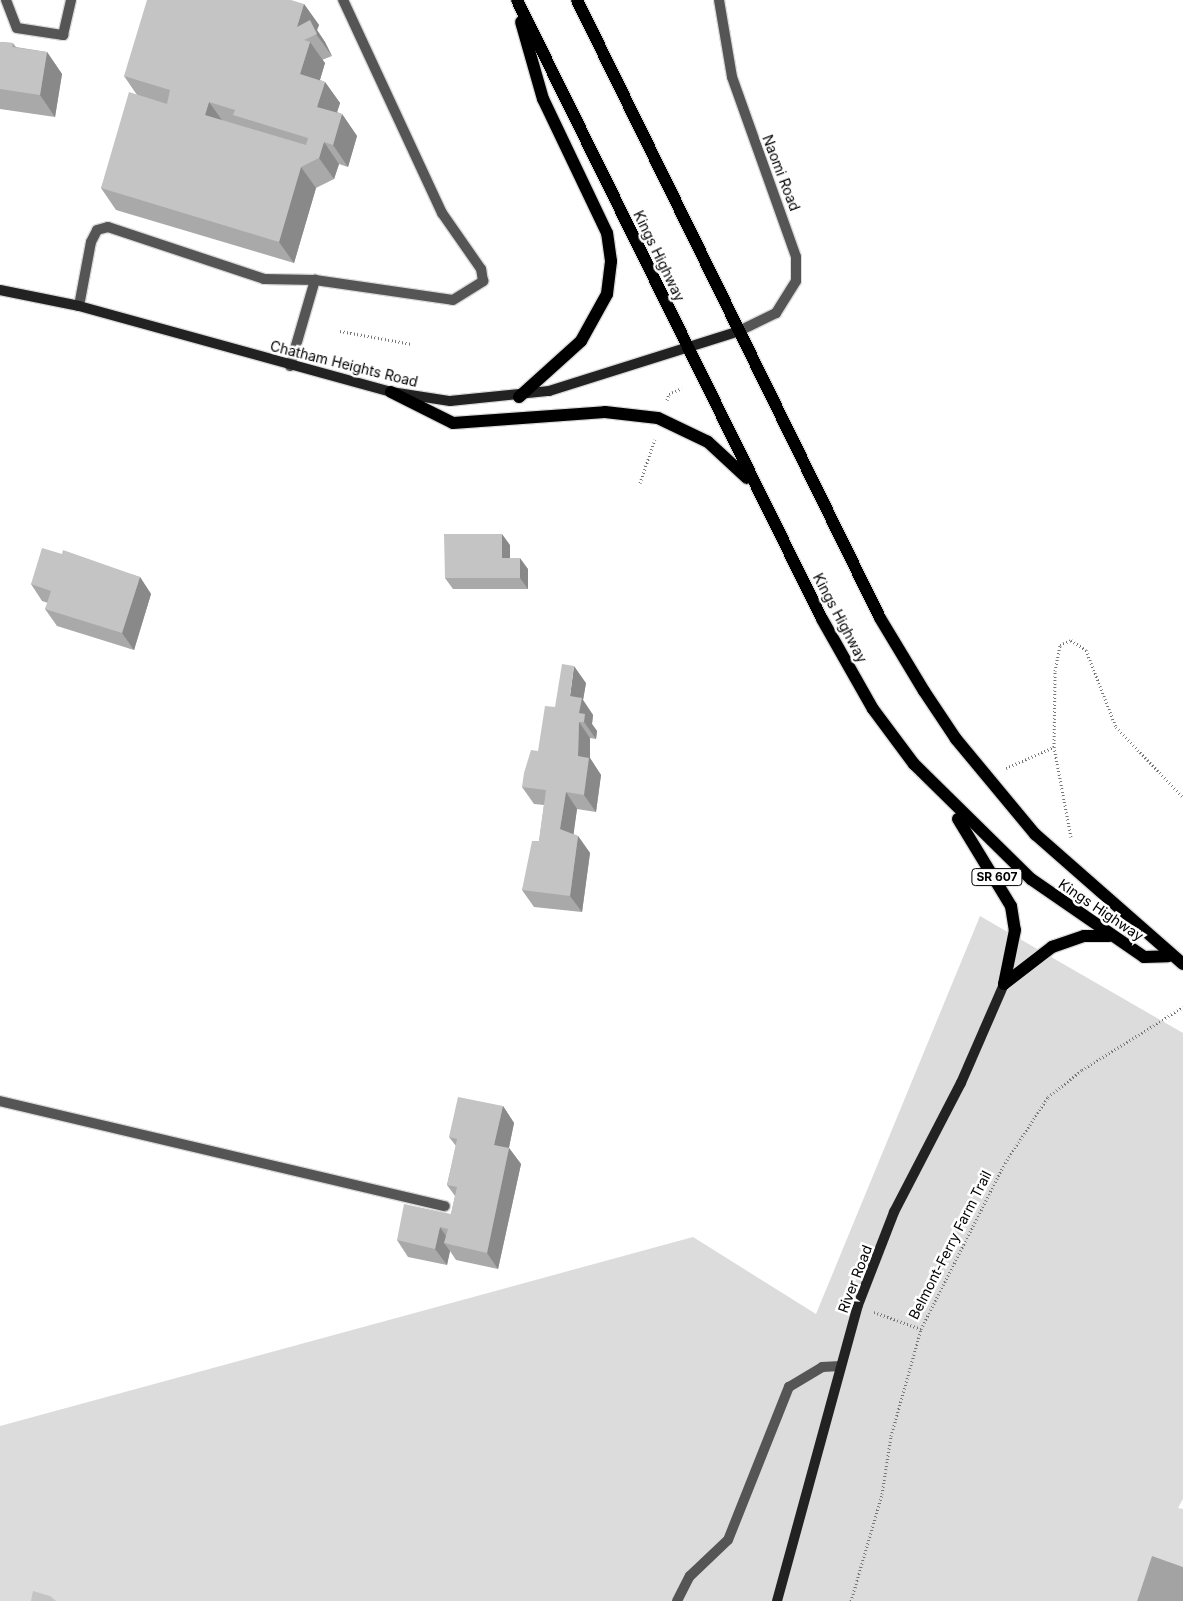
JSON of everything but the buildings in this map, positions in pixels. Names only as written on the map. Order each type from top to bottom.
[{"type":"main road","name":"Kings Highway","points":[[516,0],[757,489],[851,672],[894,738],[934,784],[1031,880],[1108,936],[1144,957],[1168,956]]},
{"type":"main road","points":[[516,0],[542,99],[607,233],[611,261],[607,294],[581,341],[519,397]]},
{"type":"main road","name":"Kings Highway","points":[[577,0],[880,618],[924,691],[986,776],[1035,834],[1097,892],[1155,936],[1168,956]]},
{"type":"main road","name":"Chatham Heights Road","points":[[0,290],[79,306],[290,366],[391,392],[450,401],[519,397],[688,349],[740,331]]},
{"type":"main road","points":[[391,392],[453,423],[605,412],[658,418],[708,442],[757,489]]},
{"type":"main road","name":"SR 607","points":[[934,784],[986,859],[1011,906],[1015,930],[1004,984]]},
{"type":"main road","name":"SR 607","points":[[1004,984],[1052,947],[1084,936],[1108,936]]},
{"type":"main road","points":[[1168,956],[1183,964]]},
{"type":"main road","name":"River Road","points":[[777,1601],[858,1305],[894,1212],[961,1083],[1004,984]]},
{"type":"street","points":[[6,0],[17,28],[63,35],[71,0]]},
{"type":"street","points":[[79,306],[91,242],[97,230],[121,231],[264,279],[315,280],[453,300],[483,281],[482,269],[442,213],[343,0]]},
{"type":"street","name":"Naomi Road","points":[[719,0],[732,77],[796,257],[796,280],[776,313],[740,331]]},
{"type":"street","points":[[290,366],[315,280]]},
{"type":"street","points":[[0,1102],[445,1206]]},
{"type":"street","points":[[677,1601],[690,1576],[728,1540],[789,1387],[822,1367],[841,1366]]},
{"type":"path","points":[[340,331],[412,344]]},
{"type":"path","points":[[665,408],[669,394],[682,388]]},
{"type":"path","points":[[640,483],[659,428]]},
{"type":"path","points":[[1072,841],[1054,747],[1055,671],[1060,645],[1071,640],[1086,650],[1116,727],[1183,797]]},
{"type":"path","points":[[986,776],[1054,747]]},
{"type":"path","name":"Belmont-Ferry Farm Trail","points":[[851,1601],[882,1494],[891,1436],[920,1329],[1005,1163],[1048,1097],[1082,1070],[1183,1007]]},
{"type":"path","points":[[858,1305],[920,1329]]},
{"type":"shaded area","points":[[980,916],[1183,1033],[1183,1499],[1178,1508],[1183,1509],[1183,1567],[1152,1557],[1137,1601],[0,1601],[0,1426],[693,1237],[816,1314]]},
{"type":"shaded area","points":[[1152,1556],[1183,1567],[1183,1601],[1137,1601]]}]
